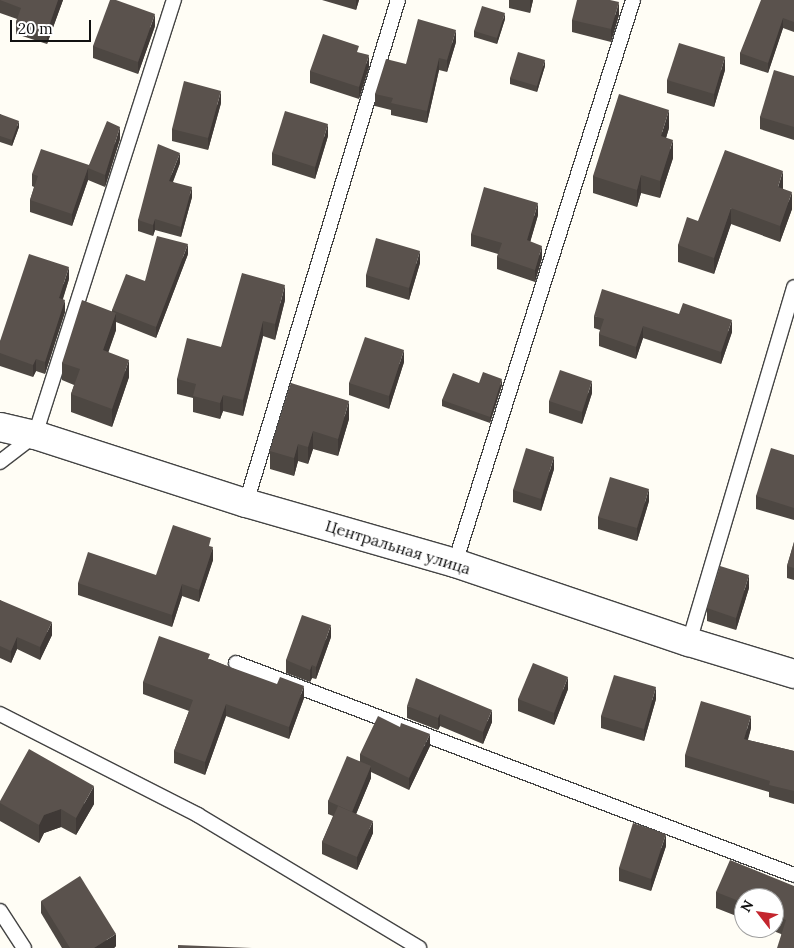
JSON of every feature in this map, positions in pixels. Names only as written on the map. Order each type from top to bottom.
[{"type":"street","name":"Центральная улица","points":[[0,427],[35,435],[246,503],[455,563],[689,642],[794,674]]},
{"type":"lane","points":[[0,462],[35,435],[174,0]]},
{"type":"lane","points":[[246,503],[398,0]]},
{"type":"lane","points":[[455,563],[633,0]]},
{"type":"lane","points":[[689,642],[794,287]]},
{"type":"lane","points":[[236,663],[794,875]]},
{"type":"lane","points":[[0,714],[198,815],[419,948]]},
{"type":"lane","points":[[0,911],[24,948]]},
{"type":"building","points":[[0,0],[58,0],[47,32],[16,22],[21,8]]},
{"type":"building","points":[[110,0],[116,0],[155,14],[138,62],[93,46]]},
{"type":"building","points":[[577,0],[610,0],[619,2],[611,29],[572,20]]},
{"type":"building","points":[[761,0],[794,0],[794,22],[783,18],[768,63],[740,53]]},
{"type":"building","points":[[482,6],[505,13],[497,38],[474,31]]},
{"type":"building","points":[[418,19],[456,30],[447,60],[439,58],[427,111],[391,103],[393,98],[375,94],[386,59],[406,64]]},
{"type":"building","points":[[323,34],[359,46],[357,52],[369,55],[359,87],[310,71]]},
{"type":"building","points":[[679,43],[725,57],[714,94],[667,80]]},
{"type":"building","points":[[518,52],[545,60],[537,86],[510,78]]},
{"type":"building","points":[[774,70],[794,76],[794,127],[760,117]]},
{"type":"building","points":[[184,81],[221,91],[208,138],[172,129]]},
{"type":"building","points":[[619,94],[669,110],[661,136],[673,140],[660,181],[641,175],[637,190],[593,176]]},
{"type":"building","points":[[285,111],[328,124],[315,167],[272,153]]},
{"type":"building","points":[[0,114],[19,121],[12,140],[0,136]]},
{"type":"building","points":[[107,121],[120,127],[105,175],[88,168],[72,214],[30,200],[38,176],[32,174],[41,149],[89,165]]},
{"type":"building","points":[[158,144],[180,153],[169,181],[192,187],[181,227],[155,219],[153,225],[138,220]]},
{"type":"building","points":[[725,150],[783,171],[778,187],[792,192],[780,226],[731,208],[714,258],[678,245],[687,217],[698,221]]},
{"type":"building","points":[[484,187],[538,203],[527,240],[542,246],[535,270],[497,257],[502,243],[471,234]]},
{"type":"building","points":[[157,236],[188,244],[156,327],[112,310],[126,274],[145,281]]},
{"type":"building","points":[[376,238],[420,251],[409,288],[366,275]]},
{"type":"building","points":[[29,254],[69,267],[59,298],[65,300],[45,362],[36,359],[33,365],[0,353],[0,341]]},
{"type":"building","points":[[242,273],[285,285],[275,324],[263,321],[243,400],[223,395],[220,403],[193,396],[196,384],[177,379],[187,338],[221,347]]},
{"type":"building","points":[[602,289],[679,314],[683,303],[732,320],[721,352],[643,326],[636,347],[599,334],[604,319],[594,316]]},
{"type":"building","points":[[82,300],[116,313],[103,350],[129,360],[112,409],[71,394],[80,369],[62,363]]},
{"type":"building","points":[[365,337],[404,350],[389,396],[349,383]]},
{"type":"building","points":[[560,370],[592,381],[582,412],[549,401]]},
{"type":"building","points":[[483,372],[502,379],[490,417],[442,400],[453,373],[479,383]]},
{"type":"building","points":[[291,383],[349,401],[338,439],[313,431],[308,447],[298,444],[294,458],[270,451]]},
{"type":"building","points":[[526,448],[554,457],[541,499],[513,490]]},
{"type":"building","points":[[771,448],[794,455],[794,508],[756,496]]},
{"type":"building","points":[[610,477],[649,489],[637,528],[598,517]]},
{"type":"building","points":[[173,525],[211,538],[209,546],[213,547],[199,590],[182,584],[172,615],[78,583],[88,552],[156,575]]},
{"type":"building","points":[[794,542],[794,568],[787,566]]},
{"type":"building","points":[[720,566],[749,575],[736,618],[707,608]]},
{"type":"building","points":[[0,600],[52,622],[40,647],[17,637],[11,651],[0,646]]},
{"type":"building","points":[[302,615],[331,625],[316,667],[312,665],[310,670],[286,660]]},
{"type":"building","points":[[159,636],[210,654],[208,659],[277,684],[280,677],[304,686],[289,727],[226,704],[205,762],[174,751],[193,700],[143,682]]},
{"type":"building","points":[[533,663],[568,677],[554,713],[518,699]]},
{"type":"building","points":[[614,675],[656,687],[644,729],[601,716]]},
{"type":"building","points":[[416,678],[492,710],[483,732],[440,714],[438,718],[407,706]]},
{"type":"building","points":[[701,701],[751,716],[744,739],[794,751],[794,791],[769,785],[770,781],[685,755]]},
{"type":"building","points":[[378,716],[400,727],[401,723],[430,734],[409,778],[360,754]]},
{"type":"building","points":[[29,749],[94,786],[76,818],[61,809],[44,815],[39,825],[0,803]]},
{"type":"building","points":[[347,756],[371,766],[352,812],[328,801]]},
{"type":"building","points":[[338,806],[373,821],[357,857],[322,842]]},
{"type":"building","points":[[633,823],[666,834],[651,879],[619,868]]},
{"type":"building","points":[[730,860],[794,886],[794,948],[777,948],[780,938],[784,938],[786,920],[784,919],[784,888],[734,888],[734,899],[716,892]]},
{"type":"building","points":[[80,876],[116,934],[94,948],[70,948],[41,901]]},
{"type":"building","points":[[178,945],[252,948],[178,948]]}]
